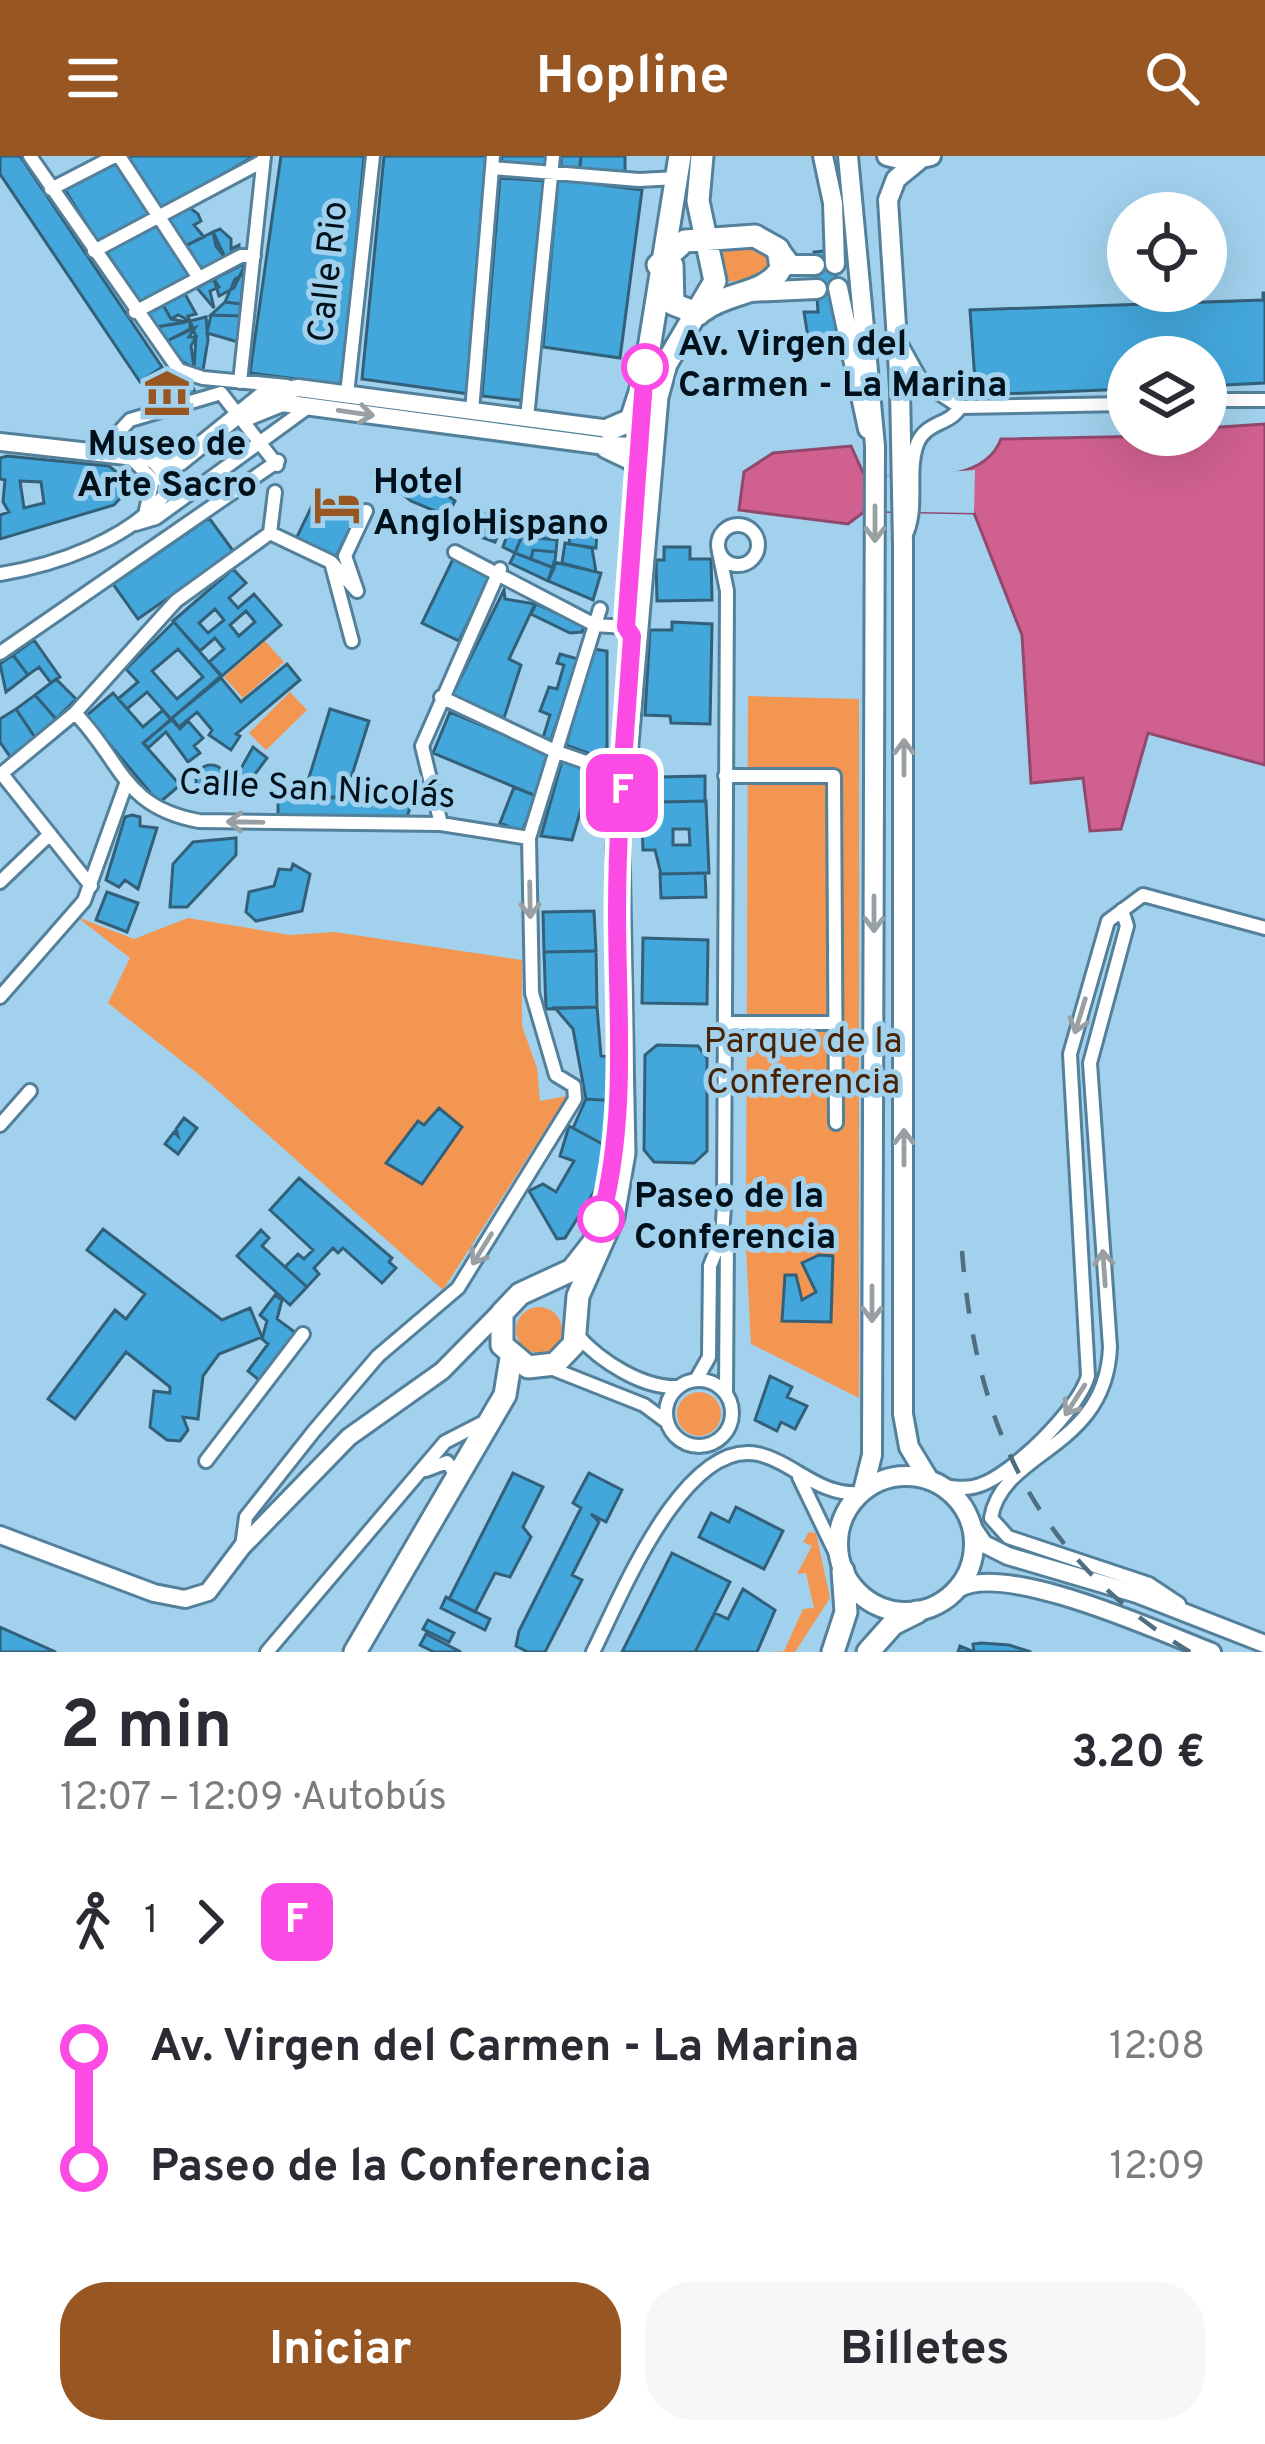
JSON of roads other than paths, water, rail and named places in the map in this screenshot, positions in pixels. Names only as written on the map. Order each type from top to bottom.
[{"type":"highway","points":[[360,1652],[512,1396],[542,1368],[563,1359],[576,1325],[578,1296],[599,1253],[618,1193],[627,1101],[616,907],[640,474],[662,373],[715,281],[697,193],[703,156]]},
{"type":"highway","points":[[629,631],[647,441],[644,380],[658,266],[678,167]]},
{"type":"highway","points":[[671,205],[675,246],[670,298],[678,308],[699,314],[778,275],[781,255],[763,239],[719,228],[702,215]]},
{"type":"highway","points":[[658,266],[675,246],[763,239]]},
{"type":"highway","points":[[604,437],[631,420],[644,380]]},
{"type":"highway","points":[[360,1652],[510,1381],[498,1329],[506,1306],[572,1270],[594,1242],[611,1173],[622,1071]]},
{"type":"highway","points":[[529,1291],[557,1294],[576,1325]]},
{"type":"highway","points":[[507,1352],[542,1368]]},
{"type":"highway","points":[[833,1652],[846,1612],[841,1565]]},
{"type":"highway","points":[[868,1652],[892,1624],[917,1612]]},
{"type":"main road","points":[[763,239],[788,262],[825,264],[830,196],[823,156]]},
{"type":"main road","points":[[823,156],[853,209]]},
{"type":"main road","points":[[848,156],[875,446],[872,1455],[862,1492],[840,1524],[841,1565],[869,1602],[892,1611],[917,1612],[940,1604],[977,1581],[1016,1586],[1212,1652]]},
{"type":"main road","points":[[861,156],[877,337],[872,389]]},
{"type":"main road","points":[[887,156],[924,158]]},
{"type":"main road","points":[[924,158],[896,179],[888,200],[898,335],[903,544],[904,1414],[909,1447],[935,1482],[961,1503],[984,1544],[1008,1556],[1137,1594],[1265,1644]]},
{"type":"main road","points":[[787,291],[788,262]]},
{"type":"main road","points":[[744,291],[817,289]]},
{"type":"main road","points":[[838,289],[860,405],[875,446]]},
{"type":"main road","points":[[0,442],[181,460],[264,394],[298,388],[527,418],[604,437],[640,474]]},
{"type":"main road","points":[[241,416],[272,404],[647,441]]},
{"type":"main road","points":[[0,1535],[154,1593],[185,1599],[216,1586],[242,1547],[349,1437],[442,1371],[506,1306]]},
{"type":"main road","points":[[473,1341],[507,1352]]},
{"type":"main road","points":[[862,1492],[898,1476],[935,1482]]},
{"type":"main road","points":[[958,1589],[974,1553],[973,1528]]},
{"type":"street","points":[[0,653],[277,466],[223,387],[179,370],[30,156]]},
{"type":"street","points":[[51,189],[117,156],[200,278]]},
{"type":"street","name":"Calle Rio","points":[[347,394],[373,156]]},
{"type":"street","points":[[527,418],[554,156]]},
{"type":"street","points":[[94,251],[263,159]]},
{"type":"street","points":[[240,382],[263,159]]},
{"type":"street","points":[[472,411],[492,162],[552,173],[678,167]]},
{"type":"street","points":[[135,312],[242,256],[254,256]]},
{"type":"street","points":[[898,335],[922,382],[960,407],[1107,404]]},
{"type":"street","points":[[139,520],[154,495],[154,480],[121,455],[118,434],[130,420],[240,382],[298,388]]},
{"type":"street","points":[[1227,400],[1265,400]]},
{"type":"street","points":[[0,574],[59,558],[139,520],[157,518],[310,407]]},
{"type":"street","points":[[903,544],[913,518],[916,446],[930,427],[953,418],[960,407]]},
{"type":"street","points":[[152,460],[163,473],[166,493]]},
{"type":"street","points":[[139,520],[166,493],[181,460]]},
{"type":"street","points":[[92,886],[1,775],[75,713],[176,601],[270,533],[274,492]]},
{"type":"street","points":[[270,533],[331,562],[357,591],[345,556],[366,511]]},
{"type":"street","points":[[542,1368],[644,1405],[686,1444],[711,1444],[730,1427],[724,1208],[727,590],[721,580],[719,539],[728,528],[748,528],[758,545],[727,590]]},
{"type":"street","points":[[455,552],[596,625],[629,631]]},
{"type":"street","points":[[719,552],[728,562],[745,564]]},
{"type":"street","points":[[331,562],[352,641]]},
{"type":"street","points":[[441,824],[422,746],[499,571]]},
{"type":"street","points":[[242,1547],[246,1516],[312,1433],[378,1356],[458,1288],[575,1099],[574,1086],[556,1075],[532,993],[529,838],[600,609]]},
{"type":"street","points":[[441,697],[556,752],[623,775]]},
{"type":"street","name":"Calle San Nicolás","points":[[75,713],[126,784],[160,813],[199,821],[441,824],[529,838]]},
{"type":"street","points":[[725,776],[834,776],[836,1123]]},
{"type":"street","points":[[0,997],[53,940],[92,886],[126,784]]},
{"type":"street","points":[[0,882],[50,834]]},
{"type":"street","points":[[935,1482],[977,1486],[996,1477],[1068,1413],[1084,1389],[1089,1348],[1070,1054],[1108,921],[1143,895],[1265,928]]},
{"type":"street","points":[[1122,910],[1127,926],[1090,1063],[1110,1347],[1105,1387],[1087,1418],[998,1496],[991,1518],[1001,1534],[1149,1584],[1204,1621]]},
{"type":"street","points":[[726,1023],[835,1023]]},
{"type":"street","points":[[0,1125],[31,1091]]},
{"type":"street","points":[[696,1381],[709,1357],[710,1266],[724,1208]]},
{"type":"street","points":[[576,1325],[601,1358],[653,1384],[713,1383],[726,1394]]},
{"type":"street","points":[[206,1461],[303,1334]]},
{"type":"street","points":[[667,1422],[669,1400],[680,1386]]},
{"type":"street","points":[[266,1652],[445,1442],[492,1416]]},
{"type":"street","points":[[593,1652],[666,1509],[738,1454],[771,1459],[799,1478],[843,1494],[862,1492]]},
{"type":"street","points":[[425,1470],[447,1462],[457,1476]]},
{"type":"street","points":[[799,1478],[841,1565]]},
{"type":"railway","points":[[962,1251],[982,1375],[1024,1482],[1054,1530],[1091,1574],[1137,1615],[1190,1652]]},
{"type":"place","name":"Av. Virgen del Carmen - La Marina","points":[[645,367]]},
{"type":"place","name":"Museo de Arte Sacro","points":[[167,393]]},
{"type":"place","name":"Hotel AngloHispano","points":[[337,505]]},
{"type":"place","name":"Paseo de la Conferencia","points":[[601,1219]]},
{"type":"park label","name":"Parque de la Conferencia","points":[[803,1064]]}]
